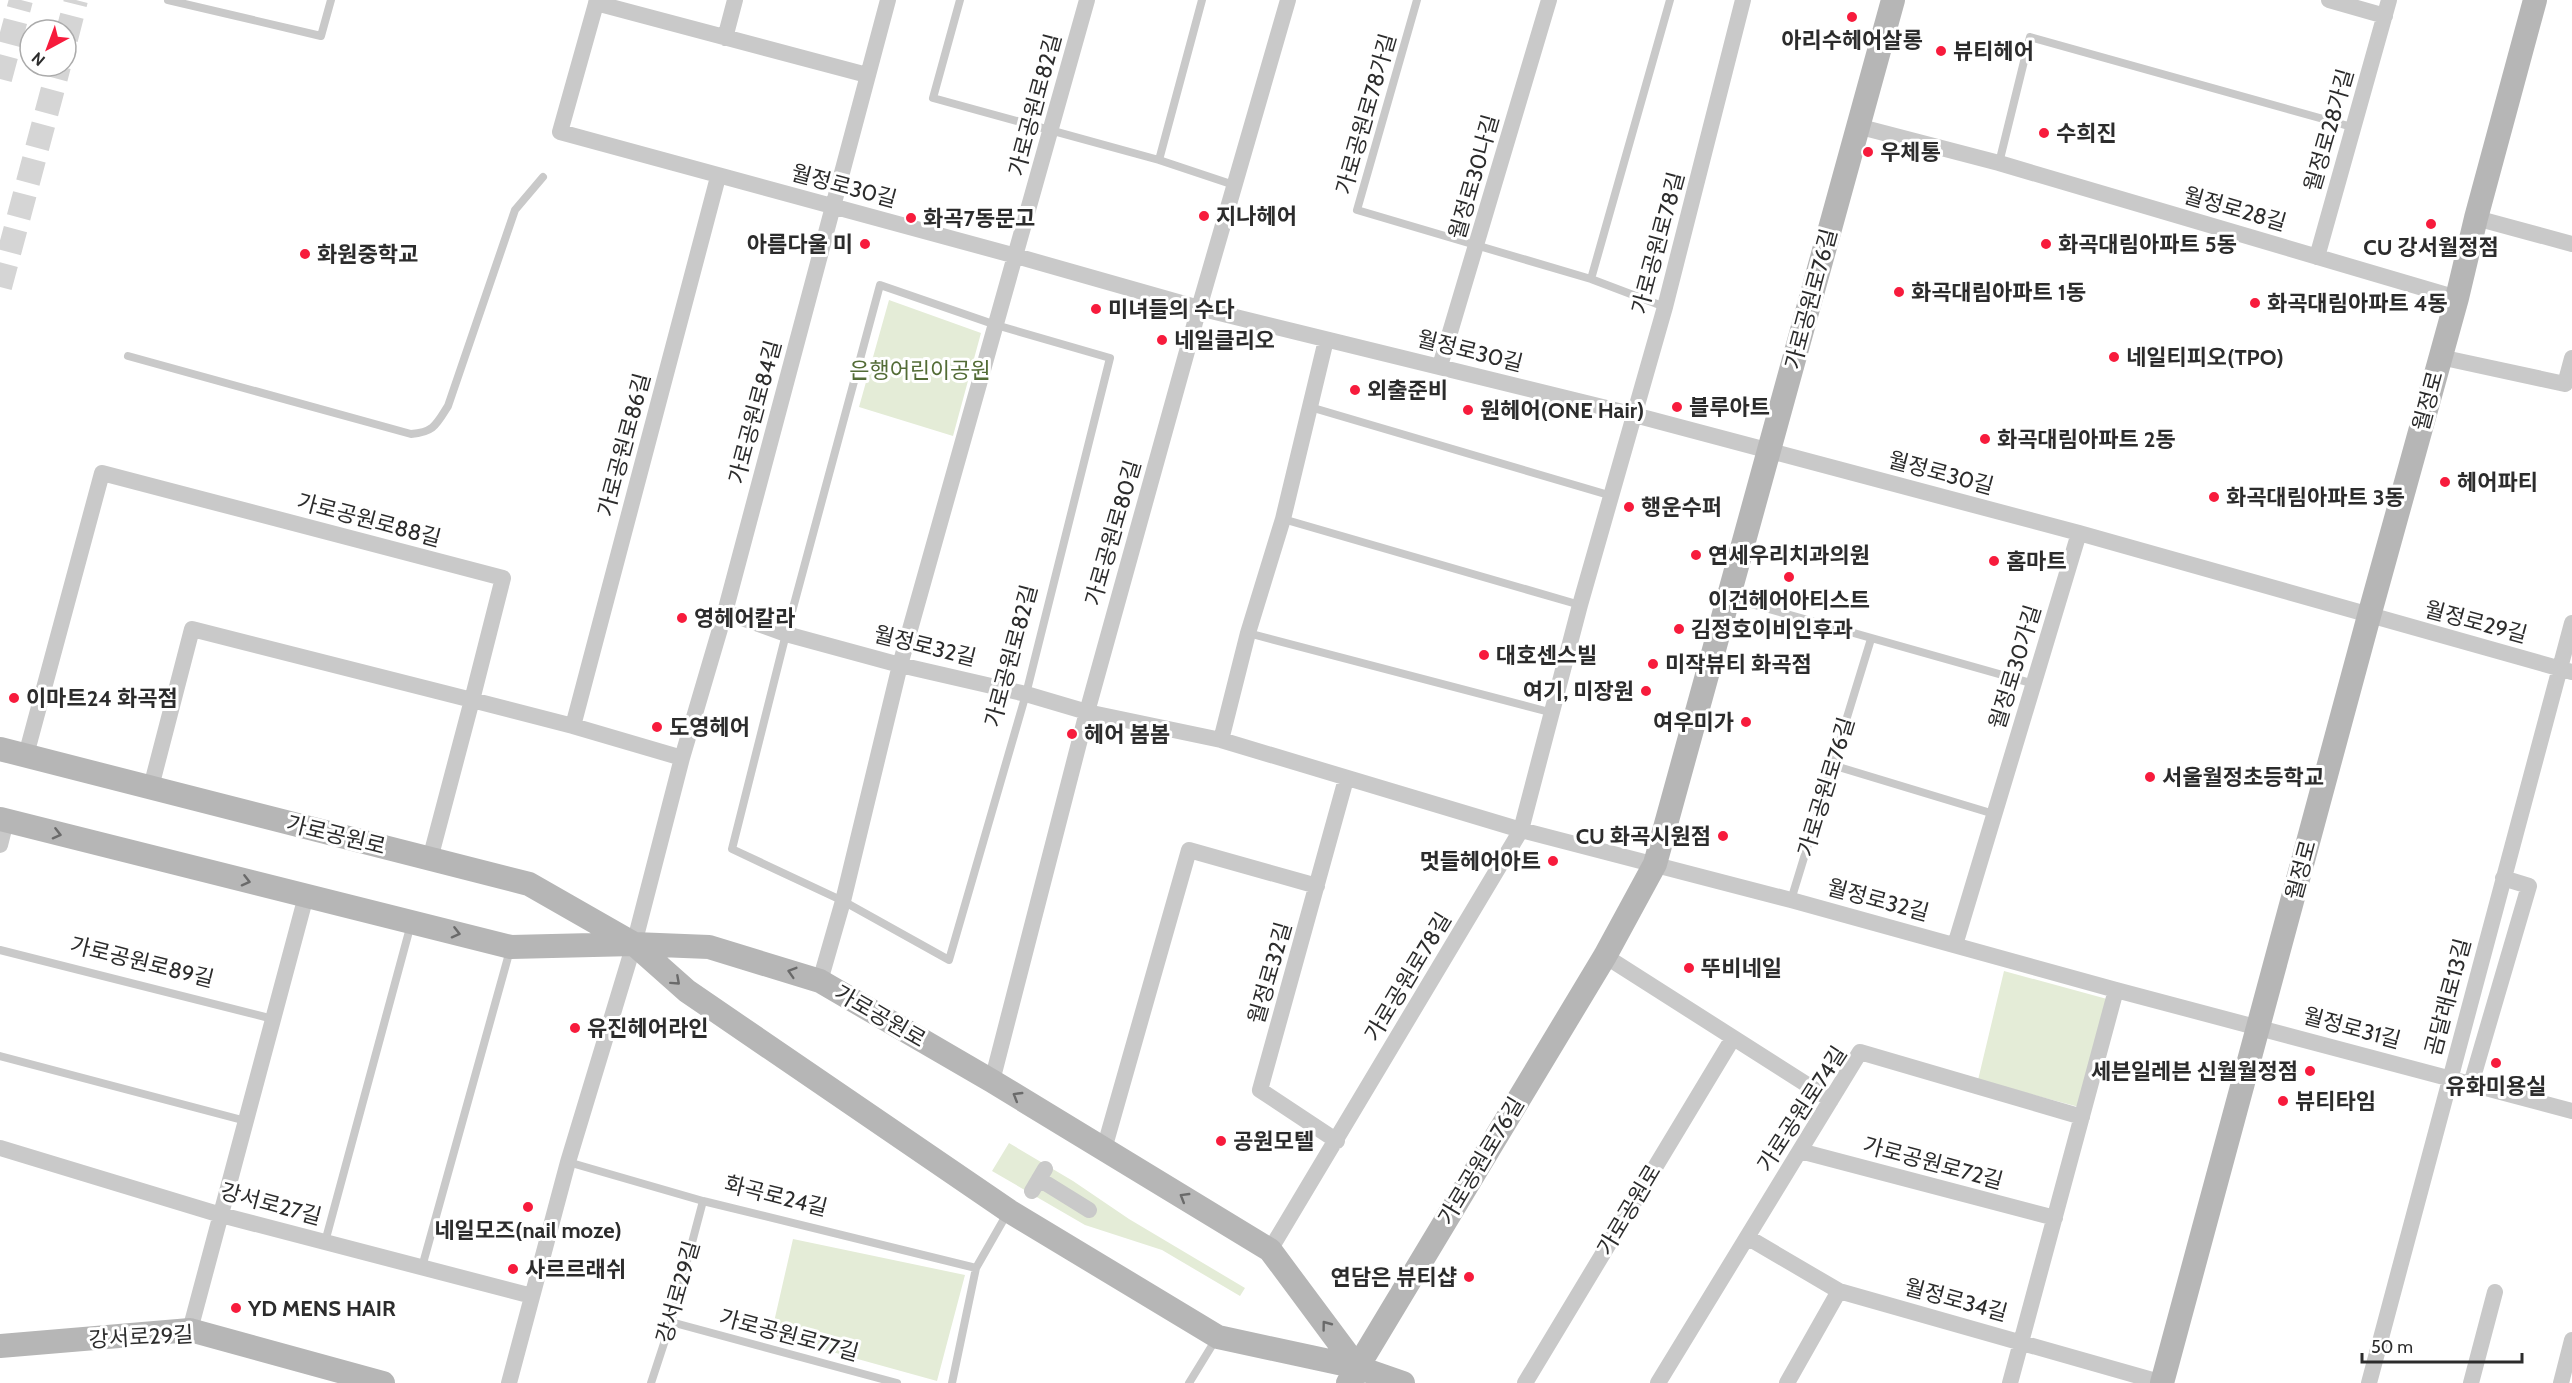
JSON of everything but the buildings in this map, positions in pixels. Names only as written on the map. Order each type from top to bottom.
[{"type":"street","points":[[725,38],[735,0]]},
{"type":"street","name":"가로공원로84길","points":[[634,944],[682,758],[725,612],[888,0]]},
{"type":"street","name":"가로공원로82길","points":[[820,981],[843,901],[900,665],[1087,0]]},
{"type":"street","name":"가로공원로80길","points":[[992,1081],[1087,712],[1199,308],[1288,0]]},
{"type":"street","name":"월정로30나길","points":[[1440,366],[1549,0]]},
{"type":"street","name":"가로공원로78길","points":[[1270,1250],[1521,830],[1580,605],[1665,307],[1743,0]]},
{"type":"street","name":"가로공원로76길","points":[[1360,1378],[1605,956],[1655,864],[1893,0]]},
{"type":"street","name":"월정로28가길","points":[[2317,256],[2387,8],[2330,0]]},
{"type":"street","name":"월정로","points":[[2162,1383],[2457,298],[2476,218],[2535,0]]},
{"type":"street","points":[[596,2],[867,75]]},
{"type":"street","name":"월정로30길","points":[[596,2],[560,132],[1199,308],[1634,415],[2079,532],[2369,616]]},
{"type":"street","name":"월정로28길","points":[[1857,126],[1999,163],[2457,298]]},
{"type":"street","name":"가로공원로86길","points":[[573,726],[718,177]]},
{"type":"street","points":[[2476,218],[2572,244]]},
{"type":"street","points":[[1221,740],[1248,633],[1283,519],[1326,340]]},
{"type":"street","name":"월정로","points":[[2440,357],[2565,384],[2572,358]]},
{"type":"street","name":"가로공원로88길","points":[[26,755],[102,473],[503,578],[429,859]]},
{"type":"street","name":"월정로30가길","points":[[1955,945],[2079,532]]},
{"type":"street","name":"월정로32길","points":[[725,612],[786,634],[900,665],[1026,694],[1087,712],[1221,740],[1521,830],[2258,1026]]},
{"type":"street","name":"월정로29길","points":[[2369,616],[2566,670]]},
{"type":"street","name":"곰달래로13길","points":[[2369,1383],[2503,878],[2566,670],[2572,623]]},
{"type":"street","points":[[151,787],[192,629],[573,726],[682,758]]},
{"type":"street","name":"가로공원로","points":[[0,749],[529,884],[634,944],[687,991],[1009,1211],[1218,1336],[1360,1378],[1403,1383]]},
{"type":"street","name":"월정로32길","points":[[1337,1140],[1260,1090],[1346,779]]},
{"type":"street","points":[[0,845],[3,820]]},
{"type":"street","name":"가로공원로","points":[[3,820],[511,947],[634,944],[709,947],[820,981],[992,1081],[1270,1250],[1360,1378]]},
{"type":"street","points":[[1104,1149],[1189,850],[1317,886]]},
{"type":"street","points":[[2471,1084],[2529,886],[2503,878]]},
{"type":"street","points":[[190,1330],[306,896]]},
{"type":"street","points":[[509,1383],[568,1162],[634,944]]},
{"type":"street","points":[[1605,956],[1831,1100]]},
{"type":"street","points":[[2010,1383],[2116,990]]},
{"type":"street","name":"월정로31길","points":[[2258,1026],[2572,1111]]},
{"type":"street","name":"가로공원로","points":[[1525,1383],[1733,1038]]},
{"type":"street","name":"가로공원로74길","points":[[1658,1383],[1860,1052],[2082,1117]]},
{"type":"street","name":"강서로27길","points":[[0,1148],[221,1215],[532,1296]]},
{"type":"street","name":"가로공원로72길","points":[[1800,1151],[2055,1218]]},
{"type":"street","points":[[1038,1180],[1089,1210]]},
{"type":"street","name":"월정로34길","points":[[1747,1238],[1839,1292],[2162,1383]]},
{"type":"street","points":[[1787,1383],[1839,1292]]},
{"type":"street","points":[[2471,1383],[2495,1292]]},
{"type":"street","name":"강서로29길","points":[[0,1346],[190,1330],[383,1383]]},
{"type":"street","points":[[2561,1383],[2572,1340]]},
{"type":"lane","points":[[168,0],[321,36],[331,0]]},
{"type":"lane","points":[[960,0],[933,98],[1159,160],[1234,185]]},
{"type":"lane","points":[[1159,160],[1202,0]]},
{"type":"lane","name":"가로공원로78가길","points":[[1417,0],[1357,210],[1591,279],[1665,307]]},
{"type":"lane","points":[[1591,279],[1670,0]]},
{"type":"lane","points":[[1999,163],[2030,37],[2352,127]]},
{"type":"lane","points":[[128,356],[411,434],[426,433],[438,422],[448,406],[515,210],[543,177]]},
{"type":"lane","name":"가로공원로82길","points":[[880,285],[996,326],[1110,358],[1026,694],[949,960],[843,901],[732,849],[786,634],[880,285]]},
{"type":"lane","points":[[1310,407],[1612,496]]},
{"type":"lane","points":[[1283,519],[1580,605]]},
{"type":"lane","points":[[1730,598],[2034,684]]},
{"type":"lane","points":[[1248,633],[1553,714]]},
{"type":"lane","name":"가로공원로76길","points":[[1791,900],[1871,639]]},
{"type":"lane","points":[[1832,765],[1994,814]]},
{"type":"lane","points":[[325,1242],[411,922]]},
{"type":"lane","points":[[422,1267],[511,947]]},
{"type":"lane","name":"가로공원로89길","points":[[0,950],[273,1019]]},
{"type":"lane","points":[[0,1056],[246,1121]]},
{"type":"lane","name":"화곡로24길","points":[[568,1162],[703,1201],[976,1268]]},
{"type":"lane","name":"강서로29길","points":[[651,1383],[671,1322],[703,1201]]},
{"type":"lane","points":[[952,1383],[976,1268],[1009,1211]]},
{"type":"lane","name":"가로공원로77길","points":[[671,1322],[897,1383]]},
{"type":"lane","points":[[1189,1383],[1218,1336]]},
{"type":"green space","name":"은행어린이공원","points":[[889,300],[981,333],[953,436],[859,407]]},
{"type":"green space","points":[[2004,971],[2107,999],[2079,1107],[1978,1080]]},
{"type":"green space","points":[[1009,1143],[1073,1181],[1129,1219],[1245,1288],[1240,1296],[1162,1250],[1085,1225],[992,1171]]},
{"type":"green space","points":[[793,1239],[965,1275],[937,1381],[771,1335]]},
{"type":"tunnel","points":[[0,79],[21,0]]},
{"type":"tunnel","points":[[71,18],[76,0]]},
{"type":"tunnel","points":[[0,287],[56,78]]},
{"type":"place","name":"아리수헤어살롱","points":[[1852,17]]},
{"type":"place","name":"뷰티헤어","points":[[1941,51]]},
{"type":"place","name":"수희진","points":[[2044,133]]},
{"type":"place","name":"우체통","points":[[1868,152]]},
{"type":"place","name":"지나헤어","points":[[1204,216]]},
{"type":"place","name":"화곡7동문고","points":[[911,218]]},
{"type":"place","name":"CU 강서월정점","points":[[2431,224]]},
{"type":"place","name":"아름다울 미","points":[[865,244]]},
{"type":"place","name":"화곡대림아파트 5동","points":[[2046,244]]},
{"type":"place","name":"화원중학교","points":[[305,254]]},
{"type":"place","name":"화곡대림아파트 1동","points":[[1899,292]]},
{"type":"place","name":"화곡대림아파트 4동","points":[[2255,303]]},
{"type":"place","name":"미녀들의 수다","points":[[1096,309]]},
{"type":"place","name":"네일클리오","points":[[1162,340]]},
{"type":"place","name":"네일티피오(TPO)","points":[[2114,357]]},
{"type":"place","name":"외출준비","points":[[1355,390]]},
{"type":"place","name":"블루아트","points":[[1677,407]]},
{"type":"place","name":"원헤어(ONE Hair)","points":[[1468,410]]},
{"type":"place","name":"화곡대림아파트 2동","points":[[1985,439]]},
{"type":"place","name":"헤어파티","points":[[2445,482]]},
{"type":"place","name":"화곡대림아파트 3동","points":[[2214,497]]},
{"type":"place","name":"행운수퍼","points":[[1629,507]]},
{"type":"place","name":"연세우리치과의원","points":[[1696,555]]},
{"type":"place","name":"홈마트","points":[[1994,561]]},
{"type":"place","name":"이건헤어아티스트","points":[[1789,577]]},
{"type":"place","name":"영헤어칼라","points":[[682,618]]},
{"type":"place","name":"김정호이비인후과","points":[[1679,629]]},
{"type":"place","name":"대호센스빌","points":[[1484,655]]},
{"type":"place","name":"미작뷰티 화곡점","points":[[1653,664]]},
{"type":"place","name":"여기, 미장원","points":[[1646,691]]},
{"type":"place","name":"이마트24 화곡점","points":[[14,698]]},
{"type":"place","name":"여우미가","points":[[1746,722]]},
{"type":"place","name":"도영헤어","points":[[657,727]]},
{"type":"place","name":"헤어 봄봄","points":[[1072,734]]},
{"type":"place","name":"서울월정초등학교","points":[[2150,777]]},
{"type":"place","name":"CU 화곡시원점","points":[[1723,836]]},
{"type":"place","name":"멋들헤어아트","points":[[1553,861]]},
{"type":"place","name":"뚜비네일","points":[[1689,968]]},
{"type":"place","name":"유진헤어라인","points":[[575,1028]]},
{"type":"place","name":"유화미용실","points":[[2496,1063]]},
{"type":"place","name":"세븐일레븐 신월월정점","points":[[2310,1071]]},
{"type":"place","name":"뷰티타임","points":[[2283,1101]]},
{"type":"place","name":"공원모텔","points":[[1221,1141]]},
{"type":"place","name":"네일모즈(nail moze)","points":[[528,1207]]},
{"type":"place","name":"사르르래쉬","points":[[513,1269]]},
{"type":"place","name":"연담은 뷰티샵","points":[[1469,1277]]},
{"type":"place","name":"YD MENS HAIR","points":[[236,1308]]}]
